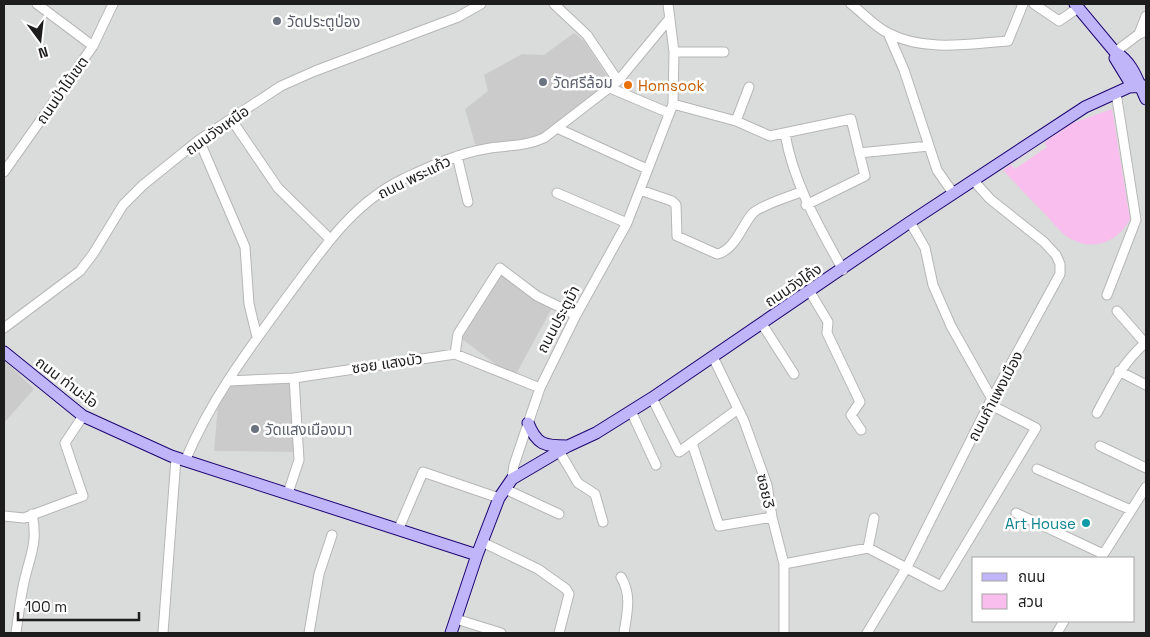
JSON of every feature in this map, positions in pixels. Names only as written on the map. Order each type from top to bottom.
[{"type":"main road","points":[[1077,6],[1115,52],[1122,56],[1145,87],[1146,99]]},
{"type":"main road","name":"ถนนวังโค้ง","points":[[512,479],[596,433],[652,398],[843,270],[910,222],[1085,107],[1129,87],[1145,87]]},
{"type":"main road","name":"ถนนวังโค้ง","points":[[1085,107],[1132,94],[1145,87]]},
{"type":"main road","name":"ถนน ท่ามะโอ","points":[[4,352],[83,416],[180,460],[399,528],[477,555]]},
{"type":"main road","points":[[528,423],[534,437],[540,443],[564,449]]},
{"type":"main road","name":"ถนนประตูม้า","points":[[451,633],[482,542],[502,493],[512,479]]},
{"type":"street","points":[[36,4],[93,46]]},
{"type":"street","name":"ถนนป่าไม้เขต","points":[[4,172],[93,46],[113,4]]},
{"type":"street","name":"ถนนวังเหนือ","points":[[4,328],[80,271],[93,254],[123,205],[143,185],[199,140],[281,86],[315,71],[458,17],[481,4]]},
{"type":"street","points":[[554,4],[587,35],[618,81]]},
{"type":"street","name":"ถนนประตูม้า","points":[[512,479],[514,465],[540,388],[576,315],[627,223],[671,108],[674,52],[668,4]]},
{"type":"street","points":[[851,4],[888,33],[921,44],[950,45],[1008,40],[1024,4]]},
{"type":"street","points":[[1034,4],[1059,21],[1077,6]]},
{"type":"street","points":[[1115,52],[1142,32],[1146,16]]},
{"type":"street","name":"ถนน พระแก้ว","points":[[180,460],[211,406],[257,337],[330,239],[352,214],[374,196],[402,180],[457,156],[485,149],[531,144],[559,129],[618,81],[670,18]]},
{"type":"street","points":[[888,33],[904,70],[937,170],[952,194]]},
{"type":"street","points":[[674,52],[724,52]]},
{"type":"street","points":[[736,121],[750,87]]},
{"type":"street","points":[[610,88],[671,108],[736,121],[770,136],[851,119],[866,176],[806,205]]},
{"type":"street","points":[[1107,295],[1136,220],[1117,99]]},
{"type":"street","points":[[232,119],[263,169],[278,188],[330,239]]},
{"type":"street","points":[[559,129],[647,169]]},
{"type":"street","points":[[785,134],[792,168],[806,205],[843,270]]},
{"type":"street","points":[[199,140],[245,247],[249,304],[257,337]]},
{"type":"street","points":[[859,153],[893,148],[905,150],[929,146]]},
{"type":"street","points":[[457,156],[468,202]]},
{"type":"street","name":"ถนนกำแพงเมือง","points":[[866,633],[907,566],[991,401],[1060,274],[1060,264],[1056,255],[1044,242],[990,199],[973,180]]},
{"type":"street","points":[[640,190],[672,201],[676,205],[677,236],[717,254],[721,254],[737,237],[753,212],[801,192]]},
{"type":"street","points":[[557,193],[627,223]]},
{"type":"street","points":[[784,564],[868,548],[907,566],[942,586],[1036,428],[991,401],[951,326],[933,284],[925,248],[910,222]]},
{"type":"street","points":[[540,388],[455,354],[458,334],[500,268],[537,296],[576,315]]},
{"type":"street","points":[[810,292],[828,322],[827,334],[860,402],[851,415],[861,430]]},
{"type":"street","points":[[1098,413],[1119,371],[1128,358],[1146,342],[1117,311]]},
{"type":"street","points":[[762,324],[794,374]]},
{"type":"street","name":"ซอย แสงบัว","points":[[228,381],[294,378],[455,354]]},
{"type":"street","name":"ซอย3","points":[[713,357],[738,409],[767,484],[772,517],[784,564],[784,633]]},
{"type":"street","points":[[1119,371],[1146,386]]},
{"type":"street","points":[[288,493],[299,460],[294,378]]},
{"type":"street","points":[[652,398],[679,452],[738,409]]},
{"type":"street","points":[[631,411],[656,465]]},
{"type":"street","points":[[4,516],[24,518],[83,496],[65,442],[83,416]]},
{"type":"street","points":[[692,443],[719,526],[772,517]]},
{"type":"street","points":[[1100,446],[1146,468]]},
{"type":"street","points":[[564,449],[578,483],[595,494],[603,522]]},
{"type":"street","points":[[163,633],[180,460]]},
{"type":"street","points":[[1037,469],[1131,510]]},
{"type":"street","points":[[399,528],[423,472],[502,493],[559,514]]},
{"type":"street","points":[[1016,513],[1102,556],[1146,487]]},
{"type":"street","points":[[16,633],[23,585],[32,558],[35,526],[32,514]]},
{"type":"street","points":[[868,548],[874,518]]},
{"type":"street","points":[[309,633],[319,574],[332,534]]},
{"type":"street","points":[[482,542],[538,569],[566,589],[569,594],[559,633]]},
{"type":"street","points":[[621,577],[627,588],[628,601],[624,633]]},
{"type":"street","points":[[456,618],[501,633]]},
{"type":"street","points":[[1057,633],[1063,622]]},
{"type":"shaded area","points":[[4,4],[1146,4],[1146,633],[4,633]]},
{"type":"shaded area","name":"วัดศรีล้อม","points":[[574,33],[584,41],[609,79],[608,89],[544,138],[485,149],[475,144],[465,109],[488,91],[484,75],[522,54],[544,55]]},
{"type":"shaded area","points":[[1044,142],[1047,147],[1015,169],[1011,165]]},
{"type":"shaded area","points":[[501,272],[529,296],[552,308],[516,374],[502,369],[462,339],[461,335]]},
{"type":"shaded area","points":[[4,360],[34,389],[4,423]]},
{"type":"shaded area","name":"วัดแสงเมืองมา","points":[[292,383],[295,452],[214,451],[218,406],[231,384]]},
{"type":"green space","points":[[1112,109],[1130,219],[1118,235],[1110,240],[1102,243],[1083,244],[1074,241],[1062,233],[1003,170],[1073,123]]},
{"type":"place","name":"วัดประตูป่อง","points":[[277,21]]},
{"type":"place","name":"วัดศรีล้อม","points":[[543,82]]},
{"type":"place","name":"Homsook","points":[[628,85]]},
{"type":"place","name":"วัดแสงเมืองมา","points":[[255,429]]},
{"type":"place","name":"Art House","points":[[1086,523]]}]
